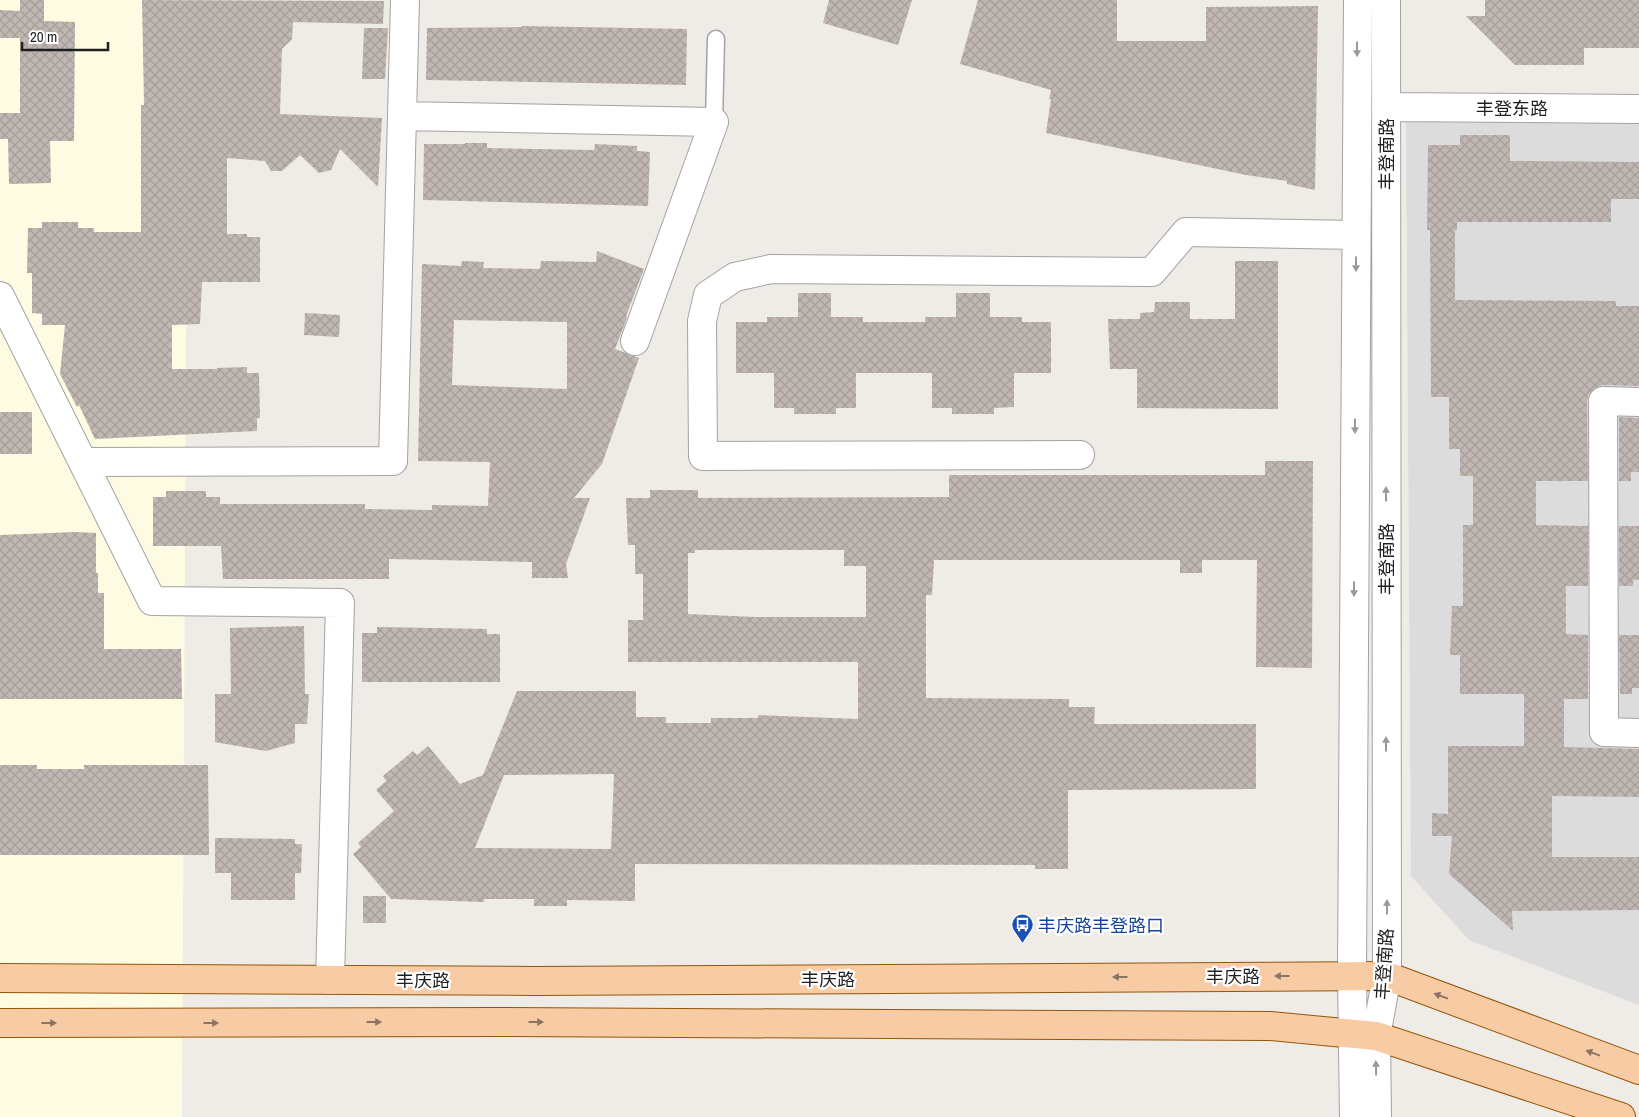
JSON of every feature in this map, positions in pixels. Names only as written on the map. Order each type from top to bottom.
[{"type":"main road","name":"丰庆路","points":[[0,978],[544,981],[1387,976],[1639,1070]]},
{"type":"main road","points":[[0,1023],[517,1022],[1260,1026],[1364,1035],[1621,1117]]},
{"type":"street","points":[[83,462],[393,461],[405,0]]},
{"type":"street","name":"丰登南路","points":[[1358,0],[1352,976],[1378,1117]]},
{"type":"street","name":"丰登南路","points":[[1354,1117],[1364,1035],[1387,976],[1386,0]]},
{"type":"street","name":"丰登东路","points":[[1386,107],[1639,109]]},
{"type":"street","points":[[402,116],[714,122],[635,342]]},
{"type":"street","points":[[1080,455],[703,456],[702,321],[708,295],[735,277],[771,269],[1152,272],[1186,232],[1356,234]]},
{"type":"street","points":[[0,296],[152,601],[340,603],[330,980]]},
{"type":"street","points":[[1639,402],[1603,401],[1604,732],[1639,732]]},
{"type":"lane","points":[[714,122],[716,39]]},
{"type":"shaded area","points":[[0,0],[188,0],[182,1117],[0,1117]]},
{"type":"shaded area","points":[[1406,121],[1639,122],[1639,1005],[1469,940],[1411,876]]},
{"type":"building","points":[[20,0],[44,0],[44,21],[75,22],[74,141],[50,141],[51,183],[9,184],[8,139],[0,139],[0,113],[20,113],[20,38],[0,38],[0,10],[20,11]]},
{"type":"building","points":[[142,0],[384,1],[383,24],[293,22],[292,39],[282,49],[280,114],[382,118],[378,187],[340,149],[331,170],[319,173],[300,155],[282,171],[271,171],[265,161],[227,158],[227,234],[247,234],[247,237],[260,237],[260,282],[202,282],[200,324],[172,325],[172,369],[247,367],[247,373],[259,373],[260,418],[257,418],[257,431],[95,439],[79,405],[77,407],[60,374],[65,325],[42,325],[42,314],[32,313],[32,273],[27,273],[28,228],[42,228],[42,222],[78,222],[78,228],[94,228],[94,232],[141,232],[141,105],[144,105]]},
{"type":"building","points":[[829,0],[912,0],[898,45],[823,23]]},
{"type":"building","points":[[978,0],[1117,0],[1117,41],[1206,41],[1206,7],[1318,6],[1315,190],[1287,184],[1287,181],[1246,175],[1046,133],[1051,90],[960,64]]},
{"type":"building","points":[[1485,0],[1639,0],[1639,48],[1584,48],[1584,65],[1515,65],[1466,16],[1485,16]]},
{"type":"building","points":[[522,26],[687,29],[686,85],[426,80],[427,28]]},
{"type":"building","points":[[364,28],[388,28],[385,79],[362,79]]},
{"type":"building","points":[[1460,135],[1510,135],[1510,161],[1639,162],[1639,199],[1611,199],[1611,222],[1457,222],[1457,230],[1455,230],[1455,300],[1616,301],[1616,306],[1639,306],[1639,386],[1603,385],[1595,388],[1589,394],[1587,401],[1588,481],[1536,481],[1536,525],[1588,526],[1588,586],[1566,586],[1566,634],[1588,635],[1588,699],[1564,699],[1564,747],[1639,749],[1639,797],[1552,796],[1552,857],[1639,857],[1639,910],[1512,911],[1513,931],[1449,874],[1452,836],[1432,836],[1432,813],[1448,814],[1448,746],[1524,746],[1524,694],[1460,694],[1460,655],[1450,655],[1452,606],[1463,606],[1463,525],[1473,525],[1473,476],[1460,476],[1460,449],[1449,449],[1449,397],[1431,397],[1430,230],[1427,230],[1428,145],[1460,145]]},
{"type":"building","points":[[487,143],[487,148],[594,150],[595,144],[637,146],[637,151],[650,152],[648,206],[423,200],[424,144]]},
{"type":"building","points":[[597,251],[644,269],[615,349],[639,358],[602,464],[574,498],[590,498],[566,564],[568,578],[532,578],[532,562],[389,559],[389,579],[223,579],[221,546],[153,546],[153,497],[166,497],[166,491],[206,491],[206,497],[220,497],[220,504],[365,504],[365,509],[432,510],[432,505],[488,506],[490,462],[418,461],[422,264],[461,266],[462,261],[484,262],[483,268],[540,269],[541,261],[596,262]],"holes":[[[454,320],[567,322],[567,389],[452,385]]]},
{"type":"building","points":[[1235,261],[1278,261],[1278,409],[1137,408],[1137,369],[1110,369],[1108,319],[1140,319],[1140,313],[1154,312],[1155,302],[1190,302],[1190,319],[1235,319]]},
{"type":"building","points":[[798,293],[831,293],[831,317],[863,317],[863,322],[925,322],[925,317],[956,317],[956,293],[990,293],[990,317],[1022,317],[1022,322],[1051,322],[1051,373],[1014,373],[1014,407],[994,408],[994,414],[952,414],[952,408],[932,408],[932,373],[856,373],[856,408],[836,408],[836,414],[794,414],[794,408],[774,408],[774,373],[736,373],[736,322],[767,322],[767,317],[798,317]]},
{"type":"building","points":[[305,313],[340,315],[339,337],[304,335]]},
{"type":"building","points":[[0,412],[32,412],[32,454],[0,454]]},
{"type":"building","points":[[1619,417],[1639,418],[1639,472],[1631,472],[1631,481],[1619,481]]},
{"type":"building","points":[[1265,461],[1313,461],[1312,668],[1256,667],[1257,560],[1202,560],[1202,573],[1180,573],[1180,560],[934,560],[932,595],[926,595],[926,698],[1069,699],[1069,707],[1095,707],[1094,724],[1256,724],[1256,789],[1068,790],[1068,869],[1035,869],[1035,865],[635,864],[635,901],[567,900],[567,906],[534,906],[534,899],[484,899],[484,902],[391,899],[353,854],[361,847],[358,843],[394,811],[376,790],[386,781],[383,776],[413,751],[417,755],[428,746],[460,784],[483,775],[517,691],[636,691],[636,717],[666,717],[666,723],[711,723],[711,718],[758,718],[758,715],[858,719],[858,662],[628,662],[628,620],[643,620],[643,574],[635,574],[635,545],[628,545],[626,498],[650,498],[650,490],[698,490],[698,498],[949,497],[949,475],[1265,475]],"holes":[[[695,550],[844,550],[844,566],[866,566],[866,617],[755,617],[688,614],[688,553],[695,553]],[[614,774],[611,849],[475,848],[504,775]]]},
{"type":"building","points":[[1619,526],[1639,526],[1639,580],[1633,580],[1633,586],[1619,586]]},
{"type":"building","points":[[96,533],[98,593],[104,593],[104,649],[181,649],[182,699],[0,699],[0,535]]},
{"type":"building","points":[[304,626],[305,694],[309,694],[307,724],[295,724],[295,743],[266,751],[215,742],[215,694],[231,694],[230,628]]},
{"type":"building","points":[[377,627],[487,629],[487,634],[500,634],[500,682],[362,682],[362,633],[377,633]]},
{"type":"building","points":[[1619,635],[1639,635],[1639,688],[1632,688],[1632,694],[1620,694]]},
{"type":"building","points":[[0,765],[37,765],[37,769],[84,769],[84,765],[208,765],[209,855],[0,855]]},
{"type":"building","points":[[215,838],[295,839],[295,844],[302,844],[301,873],[295,873],[295,900],[231,900],[231,873],[215,873]]},
{"type":"building","points":[[363,896],[386,896],[386,923],[363,923]]},
{"type":"place","name":"丰庆路丰登路口","points":[[1022,944]]}]
